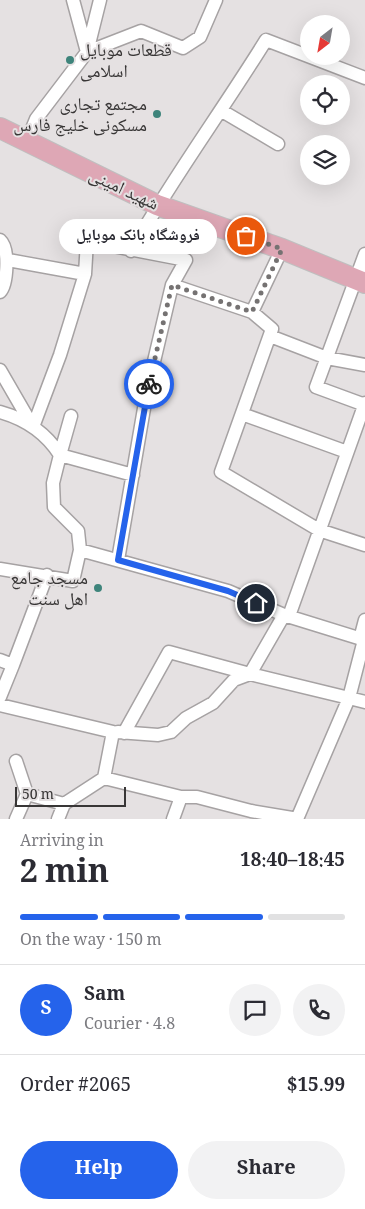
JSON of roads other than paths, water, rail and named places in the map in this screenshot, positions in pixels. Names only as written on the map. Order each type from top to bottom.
[{"type":"main road","name":"شهید امینی","points":[[0,128],[157,205],[282,249],[361,282]]},
{"type":"street","points":[[73,0],[87,52]]},
{"type":"street","points":[[27,141],[36,119],[87,52],[100,0]]},
{"type":"street","points":[[87,52],[141,31],[182,48],[200,37],[216,0]]},
{"type":"street","points":[[131,251],[157,205],[222,111],[266,40],[365,78]]},
{"type":"street","points":[[222,111],[278,144]]},
{"type":"street","points":[[0,240],[3,242],[8,260],[0,292]]},
{"type":"street","points":[[33,427],[60,355],[85,274],[88,241],[131,251],[186,260],[172,285],[147,391],[118,560]]},
{"type":"street","points":[[252,312],[282,249]]},
{"type":"street","points":[[0,705],[119,732],[158,735],[171,732],[186,718],[213,703],[234,680],[250,674],[286,615],[365,404],[316,387],[361,282],[365,254]]},
{"type":"street","points":[[8,260],[85,274]]},
{"type":"street","points":[[172,285],[252,312],[272,329],[221,472],[319,530],[365,545]]},
{"type":"street","points":[[270,336],[327,358],[365,365]]},
{"type":"street","points":[[0,370],[33,427]]},
{"type":"street","points":[[0,412],[33,427],[51,441],[60,455],[133,475]]},
{"type":"street","points":[[242,414],[347,452]]},
{"type":"street","points":[[0,569],[47,575],[73,581],[80,550],[78,531],[54,507],[53,483],[71,416]]},
{"type":"street","points":[[80,550],[228,591],[286,615],[363,640]]},
{"type":"street","points":[[0,697],[47,575]]},
{"type":"street","points":[[104,778],[181,797],[197,797],[249,815],[298,819],[349,698],[363,640],[365,620]]},
{"type":"street","points":[[58,819],[64,804],[104,778],[119,732],[169,652],[365,702]]},
{"type":"street","points":[[0,660],[13,665]]},
{"type":"street","points":[[16,761],[27,794],[16,819]]},
{"type":"street","points":[[27,794],[64,804]]},
{"type":"street","points":[[173,819],[181,797]]},
{"type":"place","name":"قطعات موبایل اسلامی","points":[[70,60]]},
{"type":"place","name":"مجتمع تجاری مسکونی خلیج فارس","points":[[157,114]]},
{"type":"place","name":"فروشگاه بانک موبایل","points":[[246,236]]},
{"type":"place","name":"مسجد جامع اهل سنت","points":[[98,588]]}]
